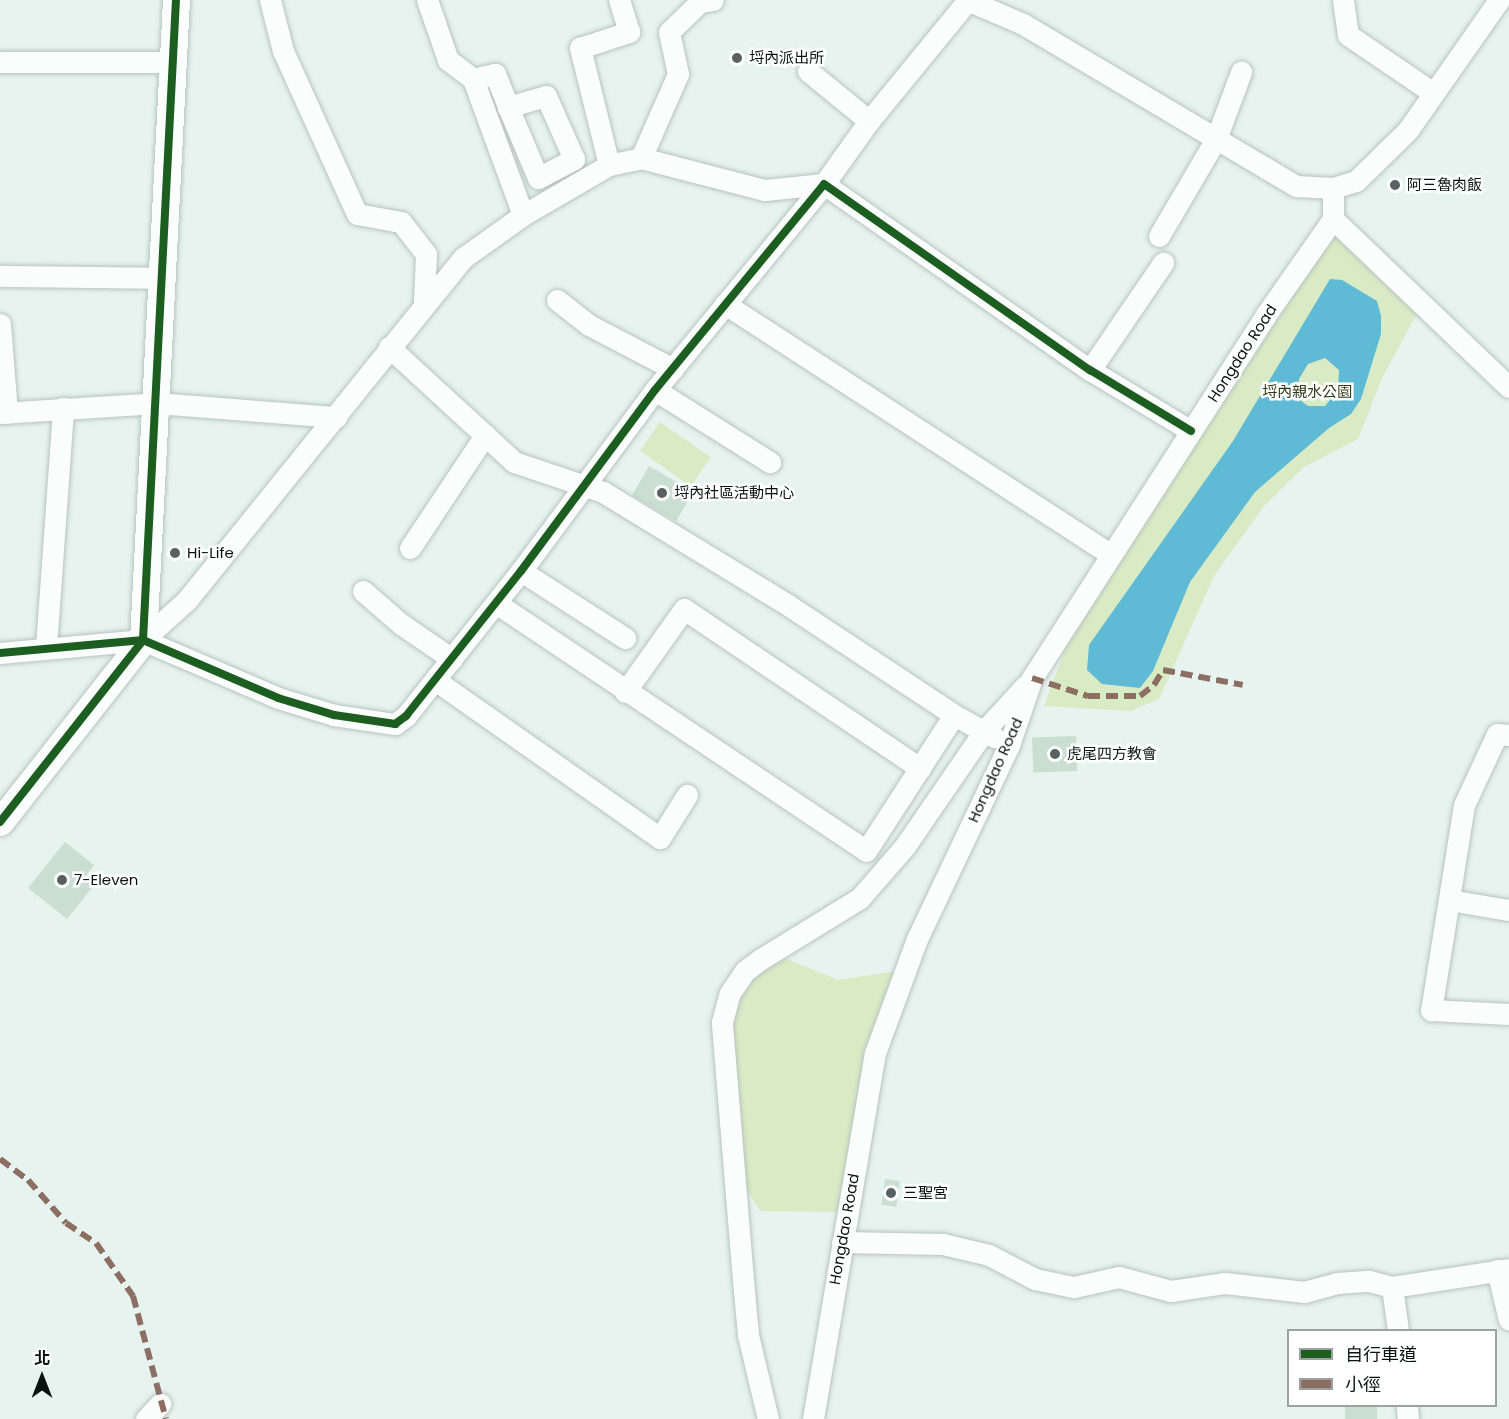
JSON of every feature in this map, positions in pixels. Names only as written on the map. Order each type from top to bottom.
[{"type":"main road","points":[[0,822],[143,640],[176,0]]},
{"type":"street","points":[[270,0],[283,51],[357,214],[401,222],[426,254],[424,302]]},
{"type":"street","points":[[427,0],[448,60],[473,79],[522,215]]},
{"type":"street","points":[[609,165],[580,48],[629,32],[619,0]]},
{"type":"street","points":[[641,158],[678,74],[669,33],[700,2],[713,0]]},
{"type":"street","points":[[0,653],[46,647],[143,640],[278,699],[380,724],[396,724],[406,716],[496,603],[655,390],[824,184],[869,121],[967,0],[1023,24],[1296,186],[1333,188],[1356,181],[1377,164],[1408,130],[1432,92],[1499,0]]},
{"type":"street","points":[[1343,0],[1348,35],[1432,92]]},
{"type":"street","points":[[0,63],[173,62]]},
{"type":"street","points":[[808,71],[869,121]]},
{"type":"street","points":[[1160,236],[1216,139],[1240,72]]},
{"type":"street","points":[[473,79],[495,74],[508,107]]},
{"type":"street","points":[[143,640],[187,600],[336,417],[424,302],[463,258],[522,215],[609,165],[641,158],[765,190],[824,184],[1090,370],[1191,431]]},
{"type":"street","points":[[1333,188],[1333,219],[1509,387]]},
{"type":"street","name":"Hongdao Road","points":[[813,1419],[875,1053],[917,939],[1009,746],[1032,678],[1191,431],[1333,219]]},
{"type":"street","points":[[1090,370],[1163,264]]},
{"type":"street","points":[[0,276],[163,278]]},
{"type":"street","points":[[557,300],[589,325],[673,369]]},
{"type":"street","points":[[725,304],[1111,555]]},
{"type":"street","points":[[0,324],[3,413],[157,403],[336,417]]},
{"type":"street","points":[[389,347],[514,462],[603,492],[788,605],[954,715],[1009,746]]},
{"type":"street","points":[[655,390],[770,462]]},
{"type":"street","points":[[46,647],[63,408]]},
{"type":"street","points":[[410,548],[485,435]]},
{"type":"street","points":[[521,571],[625,638]]},
{"type":"street","points":[[363,591],[401,624],[452,658]]},
{"type":"street","points":[[496,603],[625,692],[866,851],[954,715]]},
{"type":"street","points":[[625,692],[684,609],[920,768]]},
{"type":"street","points":[[768,1419],[748,1335],[722,1022],[729,993],[746,971],[761,958],[860,898],[905,846],[984,731],[1032,678]]},
{"type":"street","points":[[435,680],[660,838],[687,795]]},
{"type":"street","points":[[1509,735],[1497,734],[1464,805],[1431,1010],[1509,1014]]},
{"type":"street","points":[[1449,900],[1509,910]]},
{"type":"street","points":[[842,1242],[943,1244],[990,1255],[1035,1279],[1074,1287],[1119,1277],[1171,1291],[1225,1283],[1304,1292],[1337,1283],[1369,1281],[1392,1287],[1503,1269],[1509,1320]]},
{"type":"street","points":[[1392,1287],[1398,1329]]},
{"type":"green space","name":"埒內親水公園","points":[[1333,234],[1418,312],[1382,378],[1358,439],[1304,467],[1264,506],[1214,576],[1159,699],[1131,711],[1044,706],[1069,639]]},
{"type":"green space","points":[[660,422],[711,458],[691,486],[640,451]]},
{"type":"green space","points":[[782,957],[838,980],[897,971],[868,1049],[837,1212],[760,1211],[741,1180],[730,1009],[762,967]]},
{"type":"water","points":[[1330,279],[1342,280],[1377,301],[1381,316],[1381,334],[1361,399],[1351,414],[1329,428],[1255,492],[1190,582],[1153,671],[1140,688],[1102,684],[1087,670],[1089,645],[1233,441]],"holes":[[[1325,358],[1339,370],[1338,390],[1325,406],[1308,406],[1296,397],[1299,379],[1308,364]]]},
{"type":"building","name":"埒內社區活動中心","points":[[649,466],[693,492],[676,521],[632,495]]},
{"type":"building","name":"虎尾四方教會","points":[[1076,736],[1077,771],[1033,773],[1032,738]]},
{"type":"building","name":"7-Eleven","points":[[65,842],[94,865],[86,876],[95,884],[67,919],[28,888]]},
{"type":"building","name":"三聖宮","points":[[885,1179],[900,1181],[896,1207],[881,1205]]},
{"type":"building","points":[[1345,1407],[1377,1407],[1377,1419],[1345,1419]]},
{"type":"marked path","points":[[1032,678],[1088,696],[1140,696],[1154,685],[1163,670],[1243,685]]},
{"type":"marked path","points":[[0,1159],[28,1180],[66,1223],[96,1243],[133,1296],[166,1419]]},
{"type":"cycle path","points":[[143,640],[176,0]]},
{"type":"cycle path","points":[[0,653],[143,640],[278,698],[334,715],[395,724],[406,716],[521,571],[655,390],[824,184],[1090,370],[1191,431]]},
{"type":"cycle path","points":[[0,822],[143,640]]},
{"type":"place","name":"埒內派出所","points":[[737,58]]},
{"type":"place","name":"阿三魯肉飯","points":[[1395,185]]},
{"type":"place","name":"埒內社區活動中心","points":[[662,493]]},
{"type":"place","name":"Hi-Life","points":[[175,553]]},
{"type":"place","name":"虎尾四方教會","points":[[1055,754]]},
{"type":"place","name":"7-Eleven","points":[[62,880]]},
{"type":"place","name":"三聖宮","points":[[891,1193]]}]
